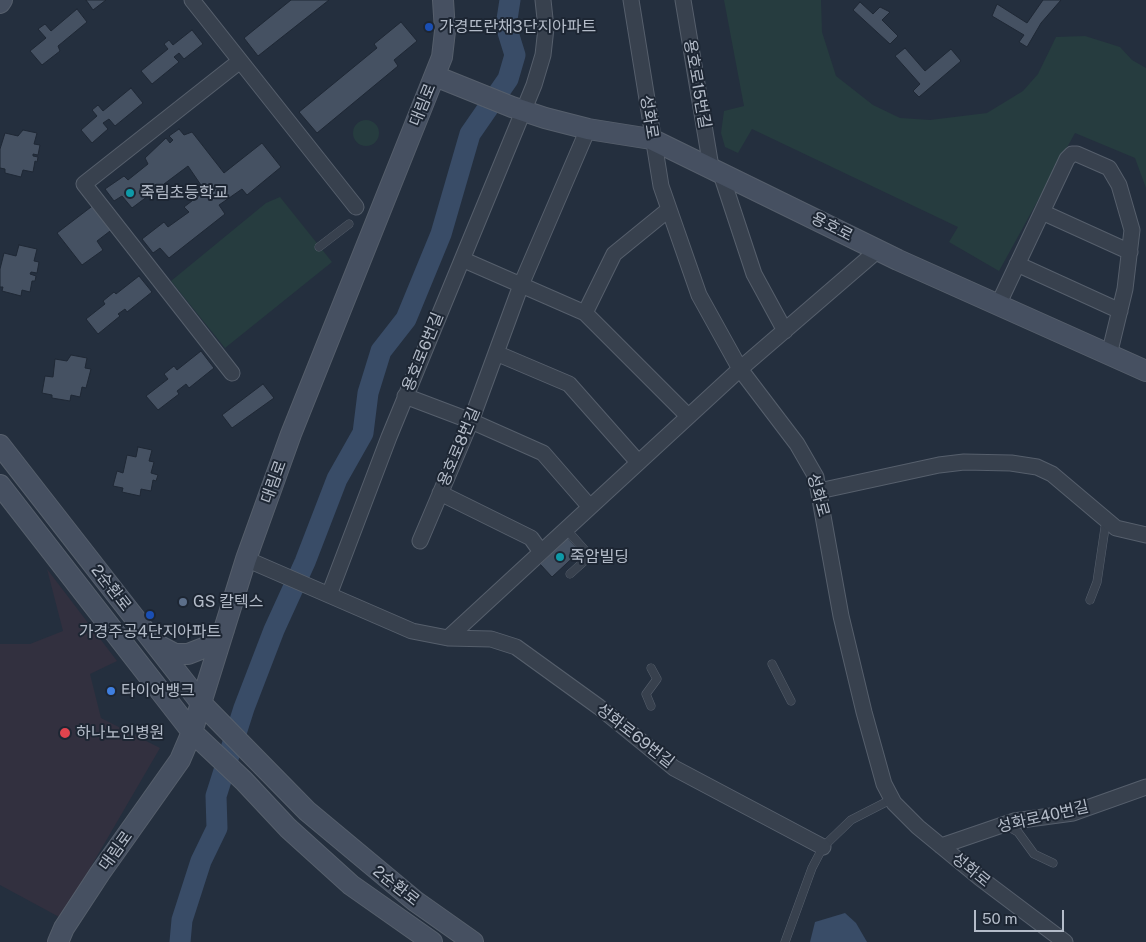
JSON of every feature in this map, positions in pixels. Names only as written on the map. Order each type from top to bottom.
[{"type":"street","points":[[192,0],[356,207]]},
{"type":"street","name":"대림로","points":[[58,942],[64,928],[94,881],[180,760],[192,732],[246,559],[291,434],[442,57],[445,31],[443,0]]},
{"type":"street","name":"용호로6번길","points":[[329,595],[517,109],[543,55],[546,28],[543,0]]},
{"type":"street","name":"성화로","points":[[631,0],[651,139],[661,186],[699,295],[740,369],[797,444],[816,477],[841,616],[866,721],[884,784],[892,799],[918,827],[1065,942]]},
{"type":"street","name":"용호로15번길","points":[[683,0],[715,169],[754,274],[785,331]]},
{"type":"street","points":[[232,373],[84,184],[240,61]]},
{"type":"street","name":"용호로","points":[[435,76],[517,109],[588,129],[651,139],[878,250],[1146,371]]},
{"type":"street","name":"용호로8번길","points":[[420,541],[471,421],[522,286],[588,129]]},
{"type":"street","points":[[998,305],[1067,159],[1072,154],[1077,154],[1109,168],[1119,185],[1132,230],[1120,311],[1109,355]]},
{"type":"street","points":[[585,313],[614,254],[668,210]]},
{"type":"street","points":[[1042,212],[1130,252]]},
{"type":"street","points":[[448,638],[740,369],[878,250]]},
{"type":"street","points":[[464,260],[585,313],[688,416]]},
{"type":"street","points":[[1017,264],[1120,311]]},
{"type":"street","points":[[496,352],[568,384],[638,462]]},
{"type":"street","points":[[405,396],[471,421],[543,453],[590,507]]},
{"type":"street","name":"2순환로","points":[[0,445],[201,703],[307,811],[415,902],[473,942]]},
{"type":"street","points":[[819,491],[940,465],[964,462],[1011,463],[1037,467],[1052,474],[1116,528],[1146,535]]},
{"type":"street","name":"2순환로","points":[[0,485],[192,732],[244,781],[288,828],[351,885],[432,942]]},
{"type":"street","points":[[440,493],[531,538],[541,552]]},
{"type":"street","name":"성화로69번길","points":[[246,559],[412,631],[448,638],[491,640],[516,647],[599,707],[674,768],[823,847]]},
{"type":"street","points":[[155,643],[176,654],[188,654],[206,647],[225,629]]},
{"type":"street","name":"성화로40번길","points":[[941,846],[1004,824],[1073,813],[1146,787]]},
{"type":"lane","points":[[319,247],[349,224]]},
{"type":"lane","points":[[1090,600],[1097,582],[1106,521]]},
{"type":"lane","points":[[566,529],[590,556],[570,574]]},
{"type":"lane","points":[[772,664],[791,701]]},
{"type":"lane","points":[[651,668],[657,679],[646,694],[651,706]]},
{"type":"lane","points":[[785,942],[812,868],[823,847],[852,820],[892,799]]},
{"type":"lane","points":[[1004,824],[1013,827],[1034,854],[1053,863]]},
{"type":"shaded area","name":"하나노인병원","points":[[47,569],[117,661],[90,674],[101,718],[160,748],[61,918],[0,885],[0,644],[30,644],[63,631]]},
{"type":"green space","points":[[724,0],[821,0],[822,32],[836,76],[873,105],[900,118],[930,120],[987,113],[1023,91],[1038,74],[1056,37],[1085,36],[1120,47],[1132,60],[1146,68],[1146,188],[1135,158],[1075,133],[999,271],[949,242],[958,227],[752,129],[738,153],[725,147],[721,133],[724,111],[744,106]]},
{"type":"green space","points":[[366,120],[376,123],[379,133],[376,143],[366,146],[356,143],[353,133],[356,123]]},
{"type":"green space","points":[[280,197],[332,262],[225,348],[171,281],[266,203]]},
{"type":"water","points":[[845,913],[856,923],[867,942],[810,942],[815,922]]},
{"type":"building","points":[[86,0],[106,0],[93,10]]},
{"type":"building","points":[[291,0],[329,0],[258,56],[244,38]]},
{"type":"building","points":[[1043,0],[1061,0],[1041,23],[1027,47],[1019,42],[1024,35],[992,16],[997,4],[1027,23]]},
{"type":"building","points":[[860,2],[873,14],[880,7],[890,12],[882,20],[898,36],[890,44],[853,10]]},
{"type":"building","points":[[77,9],[87,22],[58,46],[60,51],[42,65],[30,51],[46,38],[38,29],[45,24],[51,31]]},
{"type":"building","points":[[401,22],[417,41],[394,60],[398,66],[317,133],[299,112],[377,48],[374,44]]},
{"type":"building","points":[[192,30],[203,44],[184,59],[179,53],[174,57],[179,62],[152,84],[141,71],[168,49],[164,44],[169,40],[173,45]]},
{"type":"building","points":[[905,48],[925,71],[951,49],[961,61],[919,97],[913,91],[920,84],[895,56]]},
{"type":"building","points":[[131,88],[143,103],[115,126],[109,119],[103,123],[108,129],[92,143],[81,130],[97,116],[92,110],[98,105],[103,111]]},
{"type":"building","name":"죽림초등학교","points":[[179,129],[184,135],[192,132],[224,173],[262,143],[281,167],[247,195],[242,189],[219,205],[225,214],[169,258],[160,248],[153,253],[142,239],[164,222],[168,227],[189,212],[184,207],[205,191],[188,166],[132,208],[122,196],[114,201],[105,189],[124,176],[128,180],[148,164],[145,158],[166,138],[170,143],[173,140],[169,136]]},
{"type":"building","points":[[23,130],[37,133],[34,144],[40,145],[38,155],[33,154],[33,156],[38,157],[37,162],[35,161],[33,172],[23,170],[21,177],[5,173],[5,169],[0,168],[0,149],[5,133],[18,136]]},
{"type":"building","points":[[95,204],[114,228],[97,241],[103,250],[82,265],[57,233]]},
{"type":"building","points":[[19,245],[37,249],[34,261],[39,262],[37,273],[31,272],[30,274],[36,276],[35,281],[32,281],[30,292],[22,290],[21,296],[2,291],[3,287],[0,287],[0,269],[4,253],[16,256]]},
{"type":"building","points":[[139,276],[152,292],[127,312],[125,309],[118,314],[120,316],[98,334],[86,319],[105,304],[103,301],[114,292],[116,294]]},
{"type":"building","points":[[201,351],[214,368],[189,388],[186,384],[177,391],[179,394],[158,410],[146,396],[168,379],[164,374],[174,366],[177,370]]},
{"type":"building","points":[[71,355],[87,358],[85,368],[91,369],[86,388],[82,387],[80,397],[71,395],[70,401],[52,398],[52,395],[42,393],[45,376],[53,377],[55,359],[67,361]]},
{"type":"building","points":[[263,384],[274,398],[232,428],[222,415]]},
{"type":"building","points":[[138,447],[152,450],[149,461],[154,462],[151,473],[158,475],[156,481],[153,480],[151,491],[141,489],[140,496],[122,492],[123,488],[113,486],[117,471],[123,473],[127,455],[136,457]]},
{"type":"building","name":"죽암빌딩","points":[[568,538],[580,551],[552,577],[540,564]]},
{"type":"waterway","points":[[180,942],[182,920],[201,861],[217,828],[216,796],[244,708],[274,630],[305,562],[337,479],[363,433],[368,393],[381,351],[406,319],[441,234],[470,134],[508,79],[515,55],[506,26],[510,0]]},
{"type":"place","name":"가경뜨란채3단지아파트","points":[[429,27]]},
{"type":"place","name":"죽림초등학교","points":[[130,193]]},
{"type":"place","name":"죽암빌딩","points":[[560,557]]},
{"type":"place","name":"GS 칼텍스","points":[[183,602]]},
{"type":"place","name":"가경주공4단지아파트","points":[[150,615]]},
{"type":"place","name":"타이어뱅크","points":[[111,691]]},
{"type":"place","name":"하나노인병원","points":[[65,733]]}]
